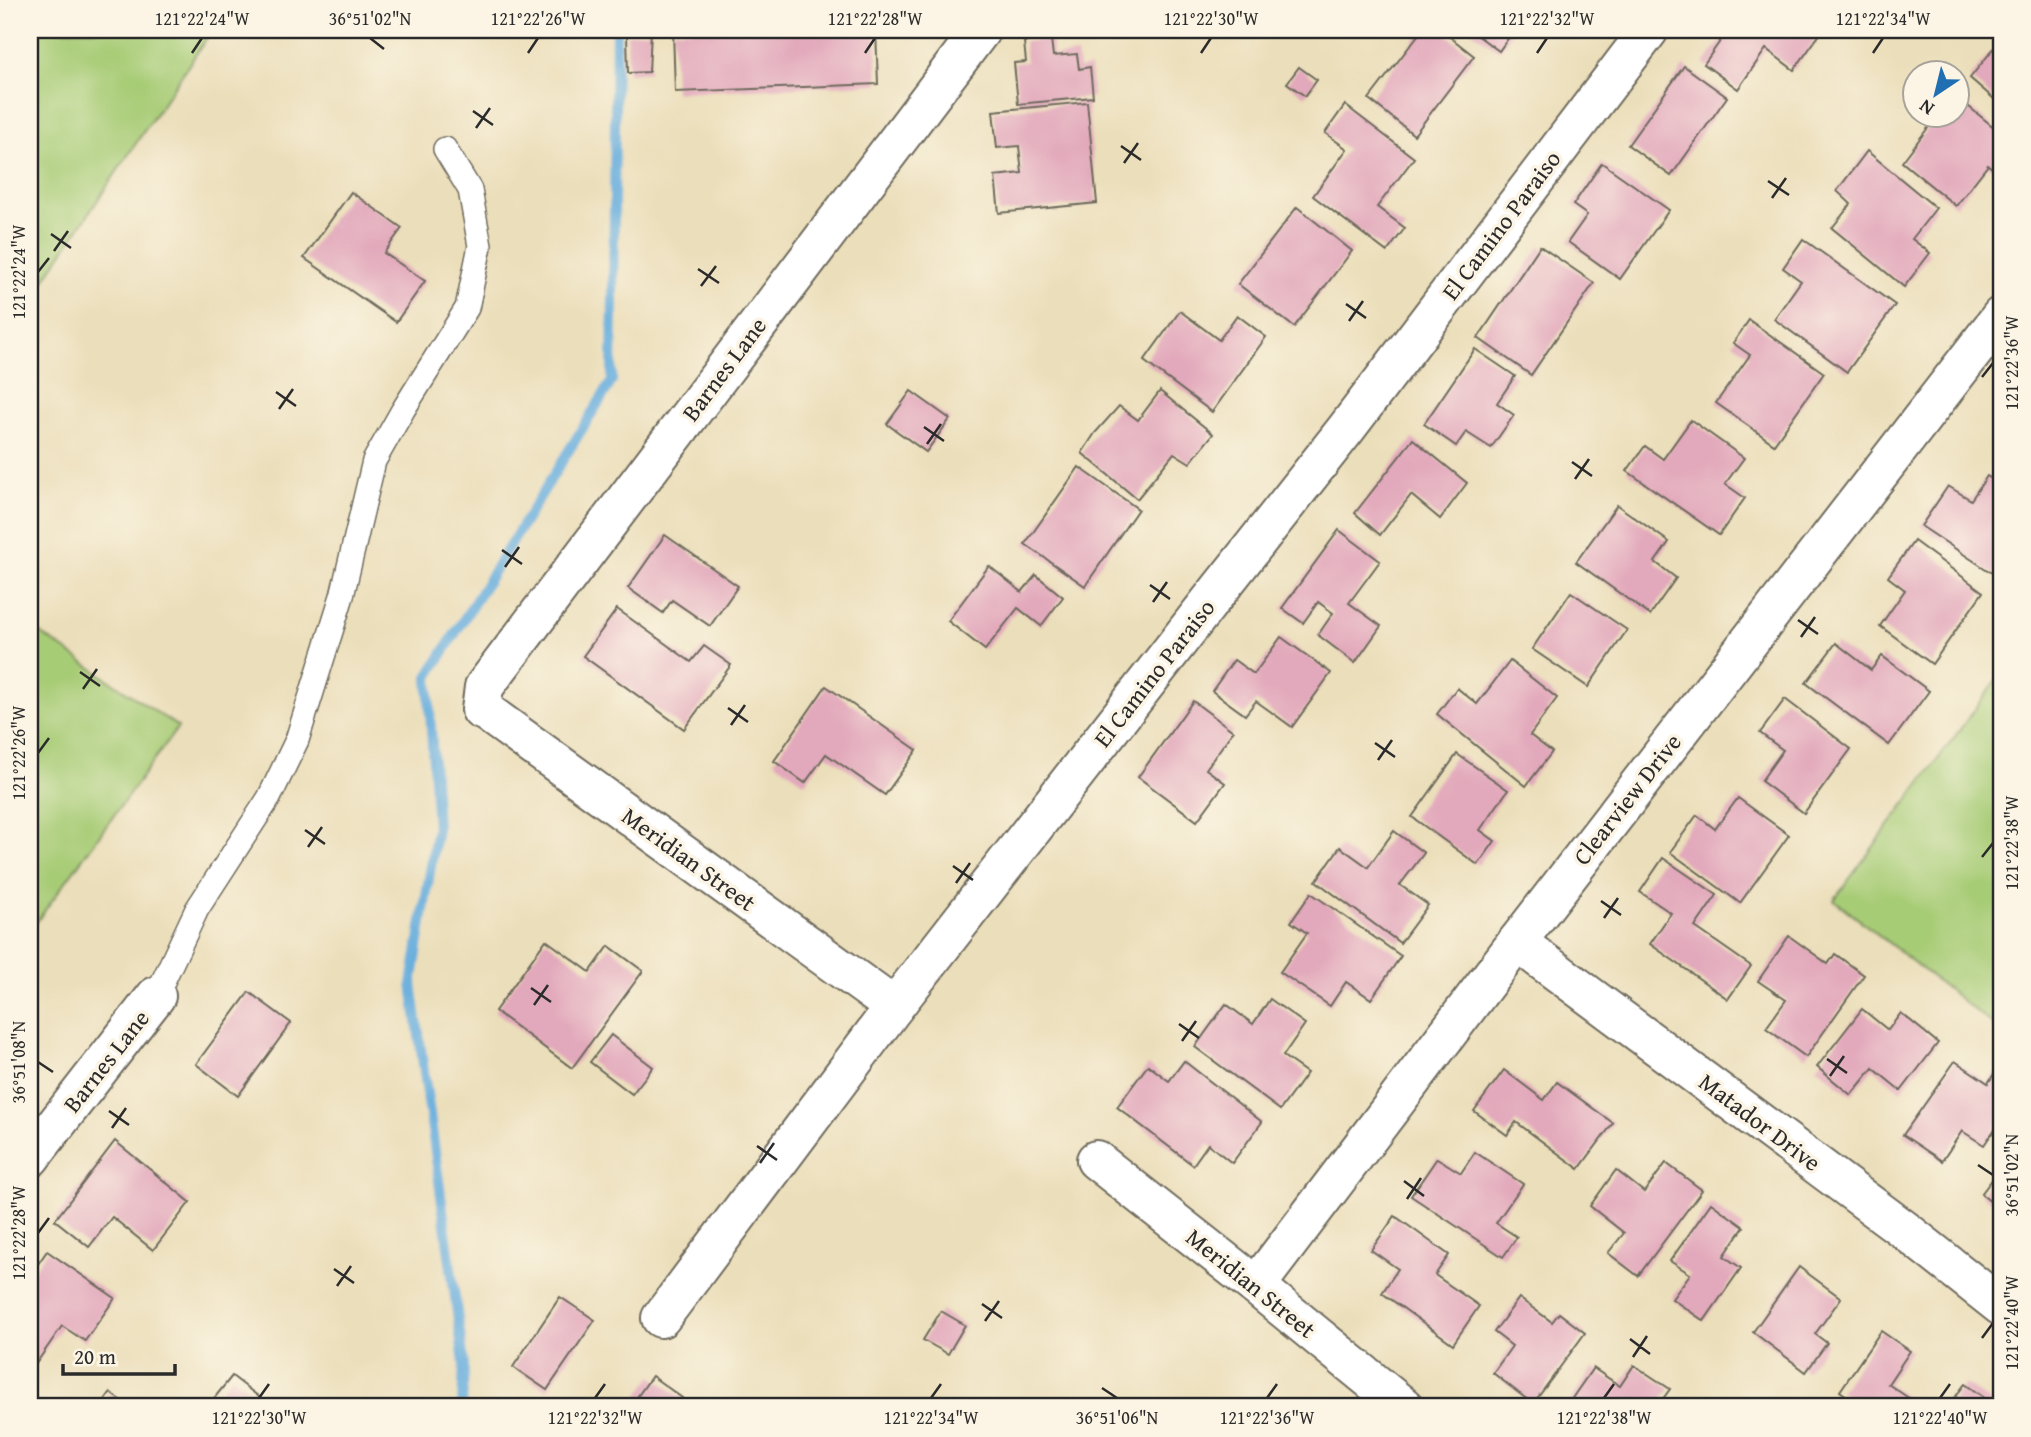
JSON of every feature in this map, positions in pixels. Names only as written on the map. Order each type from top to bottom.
[{"type":"street","name":"Barnes Lane","points":[[485,711],[481,710],[484,687],[981,30]]},
{"type":"street","name":"El Camino Paraiso","points":[[661,1318],[894,1007],[1346,429],[1649,30]]},
{"type":"street","name":"Clearview Drive","points":[[1256,1286],[1517,942],[2001,316]]},
{"type":"street","name":"Meridian Street","points":[[485,711],[894,1007]]},
{"type":"street","name":"Matador Drive","points":[[1517,942],[1906,1231],[2001,1306]]},
{"type":"street","name":"Barnes Lane","points":[[30,1158],[156,996]]},
{"type":"street","name":"Meridian Street","points":[[1096,1160],[1405,1407]]},
{"type":"lane","points":[[156,996],[197,909],[269,798],[297,740],[342,596],[374,461],[467,308],[480,246],[470,190],[445,149]]},
{"type":"green space","points":[[30,30],[212,30],[30,301]]},
{"type":"green space","points":[[30,626],[178,727],[30,931]]},
{"type":"green space","points":[[2001,674],[2001,1031],[1834,900]]},
{"type":"building","points":[[673,30],[876,30],[878,84],[675,92]]},
{"type":"building","points":[[1422,30],[1441,30],[1474,56],[1414,135],[1369,99]]},
{"type":"building","points":[[1470,30],[1514,30],[1499,51]]},
{"type":"building","points":[[1728,30],[1813,30],[1820,34],[1794,70],[1766,49],[1738,89],[1704,64]]},
{"type":"building","points":[[651,31],[649,72],[628,73],[627,34]]},
{"type":"building","points":[[1051,39],[1053,56],[1077,54],[1079,69],[1090,67],[1093,97],[1018,104],[1014,63],[1026,62],[1024,42]]},
{"type":"building","points":[[2001,39],[2001,105],[1972,80],[1972,75]]},
{"type":"building","points":[[1684,66],[1727,97],[1671,176],[1628,145]]},
{"type":"building","points":[[1299,67],[1317,80],[1305,96],[1287,83]]},
{"type":"building","points":[[1087,102],[1097,203],[999,213],[995,176],[1022,173],[1019,146],[997,148],[993,111]]},
{"type":"building","points":[[1345,105],[1414,158],[1377,207],[1405,228],[1387,252],[1313,196],[1347,149],[1325,133]]},
{"type":"building","points":[[1972,109],[2001,133],[2001,175],[1988,165],[1956,206],[1902,162],[1926,130],[1972,130]]},
{"type":"building","points":[[1867,151],[1936,208],[1912,239],[1930,253],[1904,287],[1832,228],[1851,204],[1837,191]]},
{"type":"building","points":[[1602,163],[1669,210],[1620,279],[1568,242],[1587,215],[1573,205]]},
{"type":"building","points":[[351,192],[402,228],[384,253],[425,281],[396,322],[304,258]]},
{"type":"building","points":[[1297,207],[1352,251],[1294,327],[1238,284]]},
{"type":"building","points":[[1803,239],[1895,305],[1847,372],[1774,319],[1801,281],[1783,268]]},
{"type":"building","points":[[1540,246],[1594,283],[1531,375],[1478,338]]},
{"type":"building","points":[[1180,311],[1219,340],[1237,315],[1266,337],[1212,412],[1144,361]]},
{"type":"building","points":[[1749,320],[1824,373],[1774,444],[1716,403],[1750,355],[1733,343]]},
{"type":"building","points":[[1475,349],[1515,376],[1497,403],[1514,415],[1491,448],[1466,432],[1456,446],[1424,424]]},
{"type":"building","points":[[911,391],[950,419],[926,452],[887,424]]},
{"type":"building","points":[[1160,391],[1213,434],[1190,463],[1174,453],[1137,499],[1082,453],[1095,433],[1119,406],[1138,420]]},
{"type":"building","points":[[1691,420],[1744,458],[1725,484],[1745,498],[1719,535],[1627,471],[1645,446],[1663,459]]},
{"type":"building","points":[[1413,439],[1467,483],[1440,519],[1411,495],[1380,535],[1355,513]]},
{"type":"building","points":[[1079,467],[1138,509],[1085,586],[1025,544]]},
{"type":"building","points":[[1987,476],[2001,485],[2001,573],[1998,577],[1921,526],[1948,486],[1971,500]]},
{"type":"building","points":[[1617,505],[1669,542],[1655,562],[1676,578],[1650,615],[1576,562]]},
{"type":"building","points":[[1339,530],[1380,561],[1349,603],[1381,626],[1355,663],[1318,635],[1333,613],[1318,602],[1303,623],[1282,608]]},
{"type":"building","points":[[665,535],[738,586],[710,626],[672,600],[663,613],[628,588]]},
{"type":"building","points":[[1914,541],[1983,592],[1932,664],[1880,626],[1905,590],[1888,577]]},
{"type":"building","points":[[989,566],[1022,592],[1036,575],[1063,597],[1041,626],[1018,608],[985,650],[948,621]]},
{"type":"building","points":[[1571,592],[1627,630],[1588,687],[1532,649]]},
{"type":"building","points":[[617,609],[691,662],[704,646],[731,665],[684,729],[583,656]]},
{"type":"building","points":[[1281,637],[1331,673],[1292,727],[1256,701],[1245,715],[1212,691],[1234,660],[1254,674]]},
{"type":"building","points":[[1836,643],[1871,670],[1882,656],[1929,691],[1889,745],[1806,683]]},
{"type":"building","points":[[1510,661],[1557,698],[1530,735],[1552,752],[1526,786],[1437,714],[1457,688],[1477,704]]},
{"type":"building","points":[[826,686],[917,750],[885,795],[826,754],[805,783],[774,761]]},
{"type":"building","points":[[1785,699],[1851,749],[1804,813],[1761,781],[1783,750],[1760,733]]},
{"type":"building","points":[[1193,701],[1233,731],[1206,769],[1225,783],[1197,821],[1138,777]]},
{"type":"building","points":[[1457,754],[1508,790],[1480,830],[1495,841],[1478,865],[1412,817]]},
{"type":"building","points":[[1738,798],[1789,835],[1740,903],[1670,852],[1697,815],[1715,829]]},
{"type":"building","points":[[1394,831],[1424,853],[1400,885],[1428,905],[1400,943],[1316,881],[1340,847],[1368,867]]},
{"type":"building","points":[[1663,858],[1717,895],[1695,927],[1751,966],[1728,999],[1650,944],[1671,913],[1640,892]]},
{"type":"building","points":[[1311,893],[1401,956],[1371,999],[1346,982],[1330,1006],[1280,972],[1307,933],[1291,922]]},
{"type":"building","points":[[1789,936],[1828,964],[1835,954],[1864,975],[1806,1057],[1766,1028],[1786,1000],[1758,981]]},
{"type":"building","points":[[546,940],[590,972],[609,946],[643,971],[572,1068],[495,1011]]},
{"type":"building","points":[[249,992],[291,1023],[238,1096],[196,1064]]},
{"type":"building","points":[[1270,999],[1305,1024],[1283,1056],[1307,1073],[1280,1110],[1195,1047],[1226,1004],[1253,1024]]},
{"type":"building","points":[[1862,1009],[1888,1030],[1901,1013],[1938,1043],[1901,1091],[1873,1068],[1851,1095],[1817,1067]]},
{"type":"building","points":[[611,1035],[653,1067],[632,1094],[590,1062]]},
{"type":"building","points":[[1184,1061],[1262,1122],[1232,1163],[1208,1144],[1193,1165],[1117,1107],[1148,1065],[1169,1081]]},
{"type":"building","points":[[1955,1061],[1988,1083],[1998,1068],[2001,1071],[2001,1120],[1984,1145],[1962,1131],[1942,1161],[1903,1135]]},
{"type":"building","points":[[1504,1070],[1544,1100],[1557,1082],[1613,1123],[1579,1169],[1516,1122],[1507,1135],[1474,1111]]},
{"type":"building","points":[[115,1141],[190,1202],[153,1250],[112,1217],[89,1247],[55,1220]]},
{"type":"building","points":[[1475,1152],[1523,1184],[1496,1223],[1517,1237],[1503,1257],[1411,1196],[1437,1158],[1461,1173]]},
{"type":"building","points":[[1666,1163],[1702,1190],[1638,1276],[1608,1253],[1624,1233],[1590,1206],[1616,1170],[1644,1192]]},
{"type":"building","points":[[2001,1168],[2001,1210],[1981,1194]]},
{"type":"building","points":[[1711,1203],[1744,1227],[1724,1256],[1741,1268],[1704,1321],[1672,1299],[1690,1274],[1670,1261]]},
{"type":"building","points":[[1395,1216],[1449,1255],[1435,1275],[1479,1306],[1453,1344],[1382,1293],[1398,1269],[1371,1250]]},
{"type":"building","points":[[47,1251],[115,1298],[85,1341],[62,1326],[35,1365],[30,1361],[30,1273]]},
{"type":"building","points":[[1799,1267],[1841,1298],[1815,1334],[1827,1343],[1806,1372],[1753,1332]]},
{"type":"building","points":[[560,1297],[595,1320],[547,1390],[513,1367]]},
{"type":"building","points":[[1519,1298],[1552,1322],[1559,1313],[1585,1333],[1533,1404],[1493,1373],[1512,1346],[1494,1332]]},
{"type":"building","points":[[941,1311],[965,1325],[948,1354],[923,1340]]},
{"type":"building","points":[[1881,1331],[1910,1351],[1888,1384],[1916,1403],[1913,1407],[1852,1407],[1855,1402],[1840,1391]]},
{"type":"building","points":[[1634,1365],[1670,1389],[1657,1407],[1566,1407],[1593,1368],[1620,1386]]},
{"type":"building","points":[[232,1376],[272,1407],[207,1407]]},
{"type":"building","points":[[652,1376],[682,1398],[675,1407],[630,1407]]},
{"type":"building","points":[[1965,1384],[1997,1407],[1948,1407]]},
{"type":"building","points":[[110,1393],[130,1407],[100,1407]]},
{"type":"waterway","points":[[462,1407],[464,1363],[412,984],[437,828],[428,677],[612,381],[616,30]]}]
